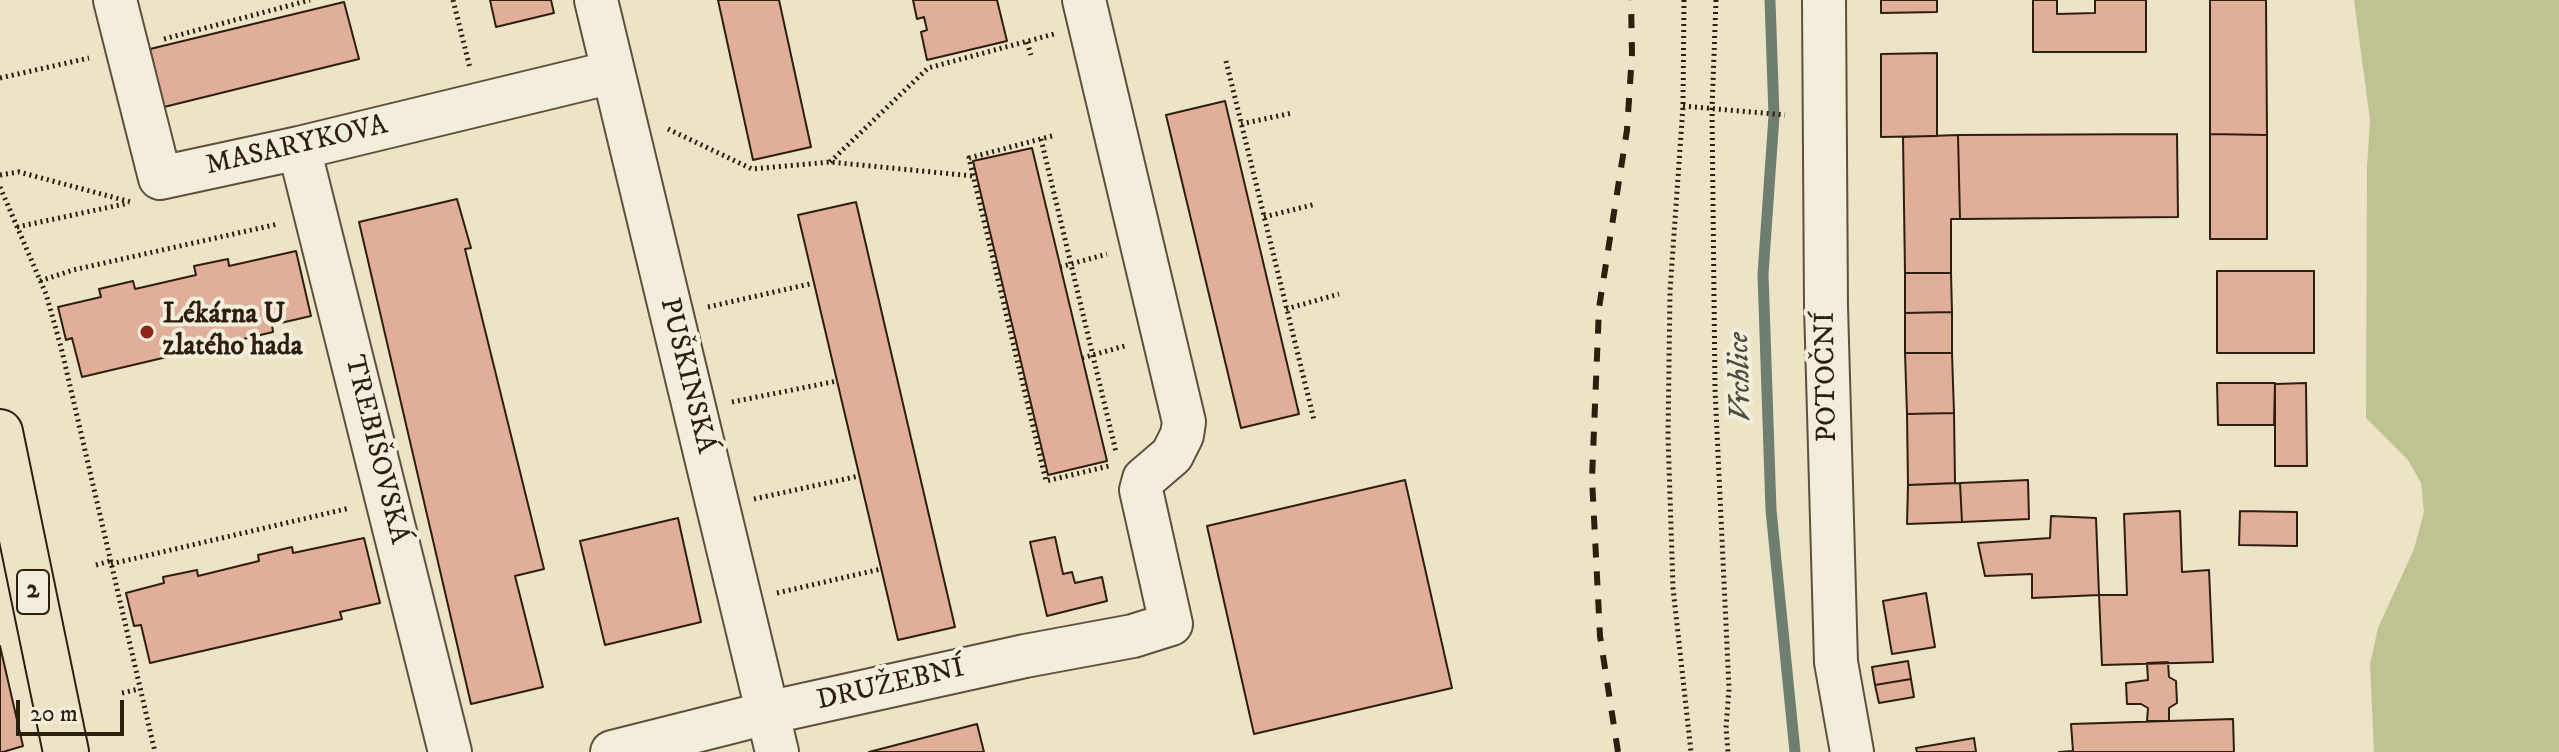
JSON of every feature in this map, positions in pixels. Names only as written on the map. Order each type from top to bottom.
[{"type":"main road","name":"2","points":[[0,432],[66,752]]},
{"type":"street","name":"MASARYKOVA","points":[[115,0],[160,178],[479,104],[616,89]]},
{"type":"street","name":"PUŠKINSKÁ","points":[[596,0],[772,733]]},
{"type":"street","name":"POTOČNÍ","points":[[1824,0],[1826,306],[1836,662],[1852,752]]},
{"type":"street","name":"DRUŽEBNÍ","points":[[612,752],[772,733],[1009,660],[1133,636],[1171,624],[1141,490],[1144,479],[1172,455],[1182,435],[1184,422],[1086,12]]},
{"type":"street","name":"TREBIŠOVSKÁ","points":[[299,148],[450,752]]},
{"type":"path","points":[[0,78],[310,0]]},
{"type":"path","points":[[453,0],[479,104]]},
{"type":"path","points":[[1684,0],[1683,106],[1670,291],[1668,436],[1673,588],[1691,752]]},
{"type":"path","points":[[1716,0],[1712,109],[1715,389],[1729,689],[1728,752]]},
{"type":"path","points":[[830,162],[928,68],[1027,42],[1086,12]]},
{"type":"path","points":[[1027,42],[1031,55]]},
{"type":"path","points":[[1226,61],[1314,420]]},
{"type":"path","points":[[616,89],[752,169],[830,162],[973,176]]},
{"type":"path","points":[[1683,106],[1787,115]]},
{"type":"path","points":[[1241,124],[1292,113]]},
{"type":"path","points":[[1041,139],[1118,463],[1046,481],[969,158],[1052,136]]},
{"type":"path","points":[[0,175],[19,172],[132,202]]},
{"type":"path","points":[[0,187],[40,281],[61,347],[155,752]]},
{"type":"path","points":[[17,227],[145,199]]},
{"type":"path","points":[[1264,217],[1316,204]]},
{"type":"path","points":[[40,281],[73,270],[279,223]]},
{"type":"path","points":[[672,315],[814,283]]},
{"type":"path","points":[[1286,309],[1339,294]]},
{"type":"path","points":[[694,410],[837,381]]},
{"type":"path","points":[[717,506],[859,476]]},
{"type":"path","points":[[96,565],[362,505]]},
{"type":"path","points":[[741,602],[881,569]]},
{"type":"path","points":[[122,693],[139,689]]},
{"type":"green space","points":[[2354,0],[2559,0],[2559,752],[2374,752],[2370,664],[2378,628],[2414,549],[2424,512],[2421,483],[2408,460],[2366,418],[2370,120]]},
{"type":"building","points":[[490,0],[551,0],[554,13],[496,27]]},
{"type":"building","points":[[718,0],[779,0],[811,147],[753,160]]},
{"type":"building","points":[[913,0],[997,0],[1007,41],[927,60],[921,32],[927,30],[924,17],[917,19]]},
{"type":"building","points":[[1881,0],[1937,0],[1937,12],[1881,13]]},
{"type":"building","points":[[2033,0],[2057,0],[2057,14],[2095,13],[2095,0],[2146,0],[2146,52],[2033,52]]},
{"type":"building","points":[[2210,0],[2266,0],[2267,135],[2210,134]]},
{"type":"building","points":[[344,2],[359,59],[164,107],[150,49]]},
{"type":"building","points":[[1937,53],[1937,136],[1881,137],[1881,54]]},
{"type":"building","points":[[1225,101],[1299,414],[1241,428],[1166,115]]},
{"type":"building","points":[[2177,134],[2178,217],[1960,219],[1958,135]]},
{"type":"building","points":[[2210,134],[2267,135],[2267,239],[2210,239]]},
{"type":"building","points":[[1958,135],[1960,219],[1951,219],[1951,273],[1905,273],[1903,137]]},
{"type":"building","points":[[1032,148],[1107,461],[1048,475],[973,161]]},
{"type":"building","points":[[457,199],[471,248],[465,249],[544,569],[515,576],[543,687],[471,704],[359,222]]},
{"type":"building","points":[[856,202],[955,627],[898,640],[798,215]]},
{"type":"building","points":[[296,251],[311,316],[272,325],[273,332],[82,377],[72,338],[66,340],[58,307],[101,297],[99,289],[133,281],[135,289],[196,275],[194,266],[228,259],[229,266]]},
{"type":"building","points":[[2217,271],[2314,271],[2314,353],[2217,353]]},
{"type":"building","points":[[1905,273],[1951,273],[1952,312],[1905,313]]},
{"type":"building","points":[[1952,312],[1952,353],[1905,353],[1905,313]]},
{"type":"building","points":[[1905,353],[1952,353],[1954,413],[1907,414]]},
{"type":"building","points":[[2217,383],[2275,383],[2274,425],[2218,425]]},
{"type":"building","points":[[2306,383],[2307,466],[2275,466],[2275,384]]},
{"type":"building","points":[[1954,413],[1955,483],[1908,485],[1907,414]]},
{"type":"building","points":[[1405,480],[1452,688],[1254,734],[1207,526]]},
{"type":"building","points":[[2028,480],[2029,519],[1962,522],[1960,483]]},
{"type":"building","points":[[1960,483],[1962,522],[1907,524],[1908,485]]},
{"type":"building","points":[[2180,511],[2182,572],[2209,570],[2213,662],[2102,665],[2099,595],[2127,595],[2124,514]]},
{"type":"building","points":[[2240,511],[2297,512],[2297,546],[2239,545]]},
{"type":"building","points":[[2051,516],[2096,518],[2099,595],[2032,598],[2032,574],[1985,576],[1978,543],[2050,538]]},
{"type":"building","points":[[678,518],[701,622],[605,645],[580,541]]},
{"type":"building","points":[[1055,537],[1063,574],[1072,572],[1075,583],[1102,577],[1107,601],[1047,616],[1030,542]]},
{"type":"building","points":[[364,538],[380,603],[340,612],[342,619],[150,663],[141,625],[134,626],[126,593],[164,583],[163,577],[197,570],[198,576],[259,561],[258,555],[292,547],[293,553]]},
{"type":"building","points":[[1926,593],[1935,647],[1892,654],[1883,601]]},
{"type":"building","points":[[0,646],[23,746],[3,752],[0,752]]},
{"type":"building","points":[[1908,661],[1911,679],[1875,685],[1872,667]]},
{"type":"building","points":[[2168,662],[2169,677],[2176,681],[2177,703],[2169,708],[2169,721],[2147,721],[2148,708],[2141,704],[2127,704],[2126,683],[2148,680],[2147,663]]},
{"type":"building","points":[[1911,679],[1914,697],[1879,703],[1875,685]]},
{"type":"building","points":[[2233,719],[2234,752],[2059,752],[2073,751],[2071,724]]},
{"type":"building","points":[[977,724],[984,752],[869,752]]},
{"type":"building","points":[[1974,738],[1976,752],[1917,752],[1916,748]]},
{"type":"waterway","name":"Vrchlice","points":[[1770,0],[1774,116],[1763,274],[1771,510],[1795,752]]},
{"type":"railway","points":[[1618,752],[1600,636],[1592,478],[1599,308],[1627,130],[1632,54],[1631,0]]},
{"type":"place","name":"Lékárna U zlatého hada","points":[[147,332]]}]
